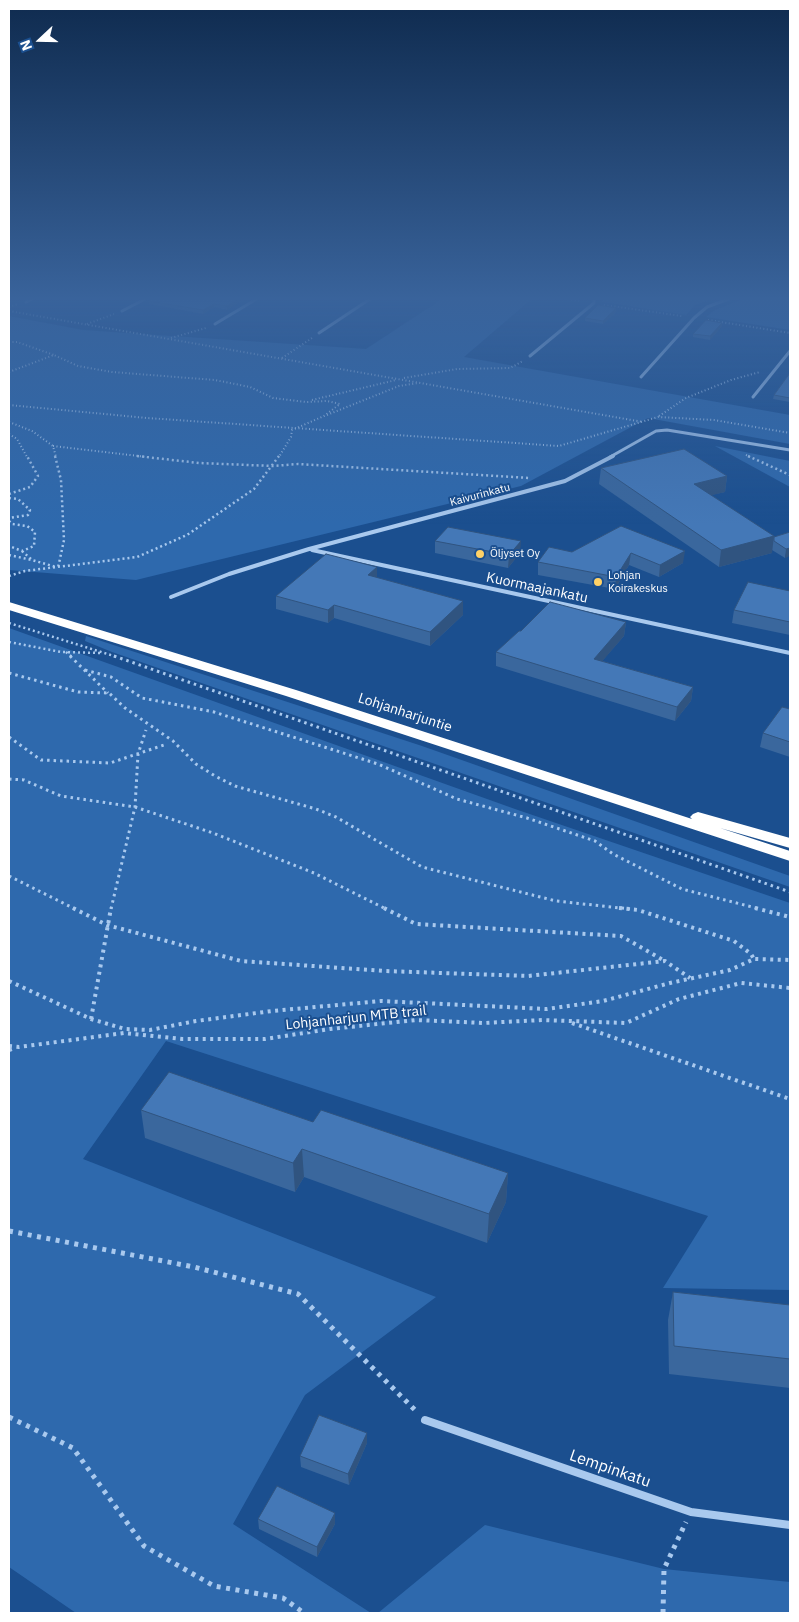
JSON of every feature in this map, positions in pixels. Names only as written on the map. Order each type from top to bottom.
[{"type":"highway","name":"Lohjanharjuntie","points":[[9,606],[291,692],[790,856]]},
{"type":"highway","points":[[525,770],[790,843]]},
{"type":"highway","points":[[664,816],[790,864]]},
{"type":"street","points":[[641,377],[645,373]]},
{"type":"street","points":[[753,396],[772,373]]},
{"type":"street","points":[[662,430],[790,450]]},
{"type":"street","name":"Kaivurinkatu","points":[[171,598],[229,574],[309,550],[565,481],[633,445],[651,433],[662,430]]},
{"type":"street","name":"Kuormaajankatu","points":[[309,550],[790,653]]},
{"type":"street","name":"Lempinkatu","points":[[425,1420],[691,1512],[790,1525]]},
{"type":"path","points":[[128,373],[160,377],[216,380],[250,387],[273,398],[306,402],[327,401],[340,404],[324,416]]},
{"type":"path","points":[[364,373],[644,422],[662,430]]},
{"type":"path","points":[[306,402],[400,379],[436,373]]},
{"type":"path","points":[[9,405],[146,418],[559,446],[658,417],[686,398],[755,373]]},
{"type":"path","points":[[9,576],[25,571],[137,557],[187,535],[254,489],[273,466],[291,438],[292,430],[296,427],[399,386],[421,382]]},
{"type":"path","points":[[658,417],[714,420],[790,433]]},
{"type":"path","points":[[9,422],[32,431],[53,446],[199,463],[273,466],[298,464],[537,479]]},
{"type":"path","points":[[9,434],[18,439],[38,476],[30,487],[9,496]]},
{"type":"path","points":[[53,446],[61,480],[64,540],[59,568]]},
{"type":"path","points":[[739,450],[755,460],[790,475]]},
{"type":"path","points":[[9,496],[18,498],[30,510],[28,515],[9,520],[12,524],[27,526],[35,532],[34,546],[22,551]]},
{"type":"path","points":[[9,546],[22,551],[32,560]]},
{"type":"path","points":[[9,555],[59,568]]},
{"type":"path","points":[[9,622],[104,653],[790,892]]},
{"type":"path","points":[[9,642],[61,652],[104,653]]},
{"type":"path","points":[[66,652],[125,708],[173,741],[196,764],[235,786],[316,809],[336,817],[422,867],[556,901],[638,910],[734,941],[751,954],[754,959]]},
{"type":"path","points":[[85,670],[111,677],[142,698],[214,712],[378,764],[457,799],[527,818],[595,841],[613,854],[682,888],[790,917]]},
{"type":"path","points":[[9,673],[78,692],[109,693]]},
{"type":"path","points":[[91,1019],[107,925],[135,807],[138,754],[146,730]]},
{"type":"path","points":[[9,737],[41,760],[110,763],[164,745]]},
{"type":"path","points":[[9,779],[24,780],[61,796],[135,807],[213,833],[314,873],[416,924],[621,936],[691,978]]},
{"type":"path","points":[[9,876],[107,925],[241,961],[385,971],[528,976],[665,961]]},
{"type":"path","points":[[9,981],[91,1019],[125,1029],[150,1030],[196,1021],[272,1011],[382,1001],[547,1009],[603,1001],[730,970],[754,959],[790,960]]},
{"type":"path","name":"Lohjanharjun MTB trail","points":[[9,1046],[19,1047],[124,1032],[182,1039],[265,1039],[330,1029],[416,1020],[484,1023],[542,1020],[626,1023],[679,998],[741,984],[790,988]]},
{"type":"path","points":[[567,1021],[790,1099]]},
{"type":"path","points":[[9,1050],[19,1047]]},
{"type":"path","points":[[9,1231],[194,1267],[298,1294],[425,1420]]},
{"type":"path","points":[[9,1417],[73,1448],[144,1546],[214,1586],[283,1598],[304,1613]]},
{"type":"path","points":[[663,1613],[664,1569],[691,1512]]},
{"type":"shaded area","points":[[9,373],[552,373],[790,415],[790,444],[648,418],[521,486],[136,580],[9,570]]},
{"type":"shaded area","points":[[715,446],[790,461],[790,487]]},
{"type":"shaded area","points":[[9,628],[515,809],[790,903],[790,1290],[663,1288],[708,1216],[166,1041],[83,1159],[436,1297],[305,1395],[233,1524],[371,1613],[76,1613],[9,1567]]},
{"type":"shaded area","points":[[86,636],[422,746],[790,876],[790,887],[112,652],[85,641]]},
{"type":"shaded area","points":[[485,1525],[664,1569],[790,1582],[790,1613],[378,1613]]},
{"type":"building","points":[[790,373],[790,398],[774,395]]},
{"type":"building","points":[[684,449],[727,476],[694,484],[774,536],[721,550],[601,468]]},
{"type":"building","points":[[621,526],[685,551],[660,565],[631,553],[616,577],[538,562],[549,547],[572,552]]},
{"type":"building","points":[[448,527],[521,541],[509,555],[435,541]]},
{"type":"building","points":[[790,532],[790,548],[786,549],[774,541],[774,537]]},
{"type":"building","points":[[326,554],[377,567],[368,575],[463,601],[430,632],[334,605],[328,610],[276,596]]},
{"type":"building","points":[[748,582],[790,591],[790,622],[734,610]]},
{"type":"building","points":[[550,602],[626,622],[594,659],[693,687],[677,707],[496,652],[521,631]]},
{"type":"building","points":[[782,707],[790,709],[790,742],[763,733]]},
{"type":"building","points":[[169,1072],[313,1122],[321,1110],[508,1173],[489,1214],[302,1149],[293,1163],[141,1110]]},
{"type":"building","points":[[673,1292],[790,1305],[790,1359],[674,1346]]},
{"type":"building","points":[[319,1415],[367,1433],[348,1474],[300,1456]]},
{"type":"building","points":[[277,1486],[335,1513],[317,1547],[258,1519]]},
{"type":"place","name":"Öljyset Oy","points":[[480,554]]},
{"type":"place","name":"Lohjan Koirakeskus","points":[[598,582]]}]
